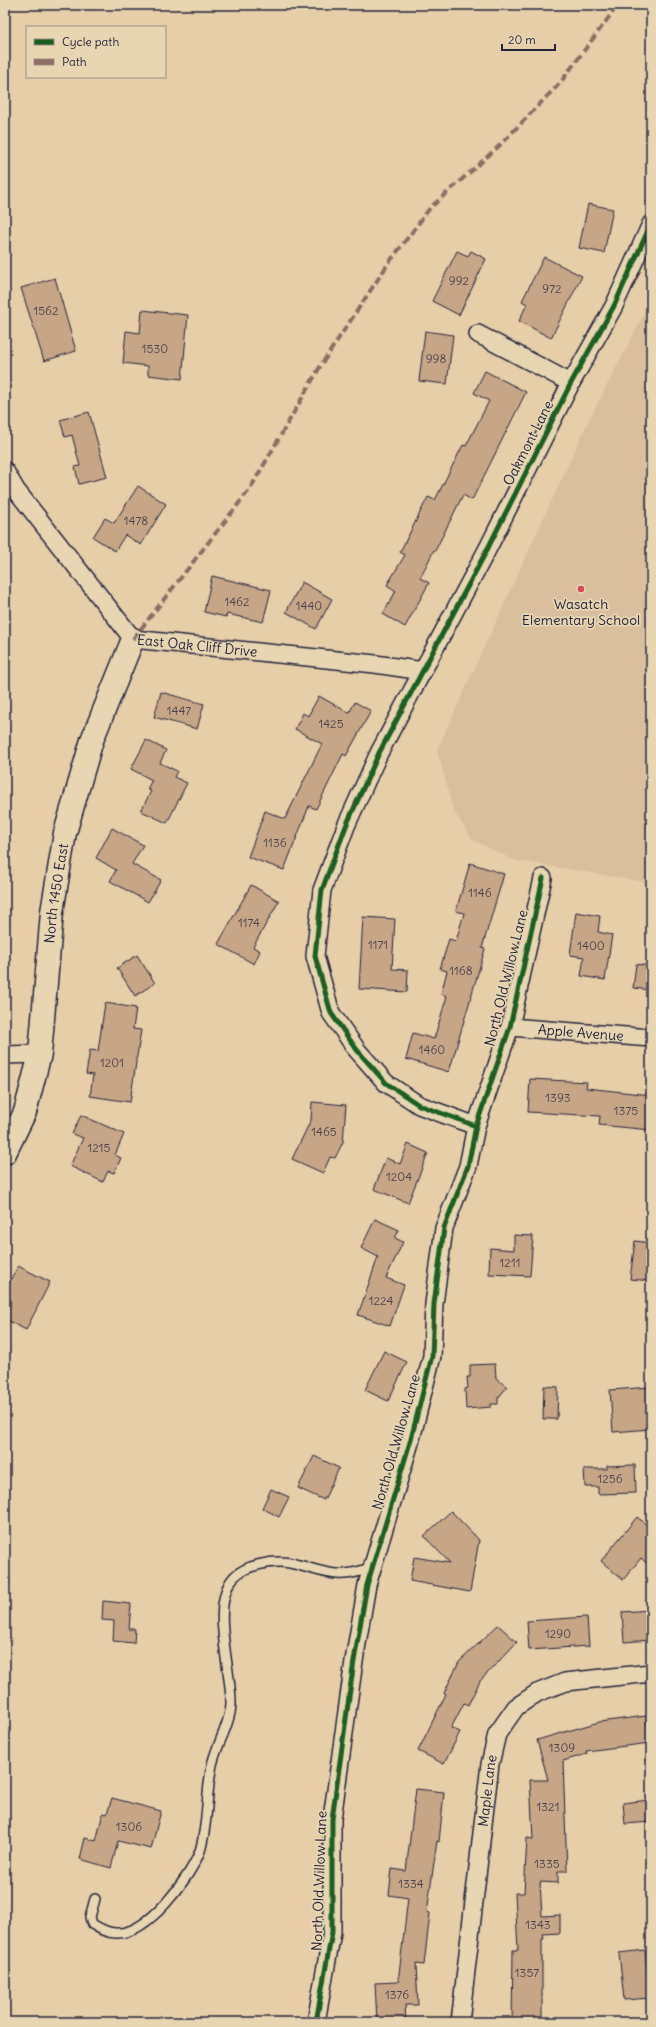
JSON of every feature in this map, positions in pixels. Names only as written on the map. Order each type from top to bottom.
[{"type":"street","name":"Oakmont Lane","points":[[476,1126],[419,1105],[386,1083],[357,1050],[331,1014],[315,956],[322,890],[346,826],[379,754],[488,548],[572,383],[614,306],[651,224]]},
{"type":"street","points":[[478,334],[572,383]]},
{"type":"street","name":"East Oak Cliff Drive","points":[[5,471],[16,490],[133,639],[375,664],[423,671]]},
{"type":"street","name":"North 1450 East","points":[[5,1153],[25,1112],[40,1054],[52,912],[65,833],[92,740],[133,639]]},
{"type":"street","name":"North Old Willow Lane","points":[[316,2022],[332,1932],[332,1818],[354,1661],[367,1586],[412,1439],[432,1356],[434,1304],[444,1228],[468,1166],[476,1126],[510,1027],[543,878]]},
{"type":"street","name":"Apple Avenue","points":[[510,1027],[651,1038]]},
{"type":"street","points":[[5,1055],[40,1054]]},
{"type":"street","name":"Maple Lane","points":[[460,2022],[490,1764],[497,1734],[516,1707],[537,1693],[565,1682],[651,1673]]},
{"type":"lane","points":[[95,1899],[90,1918],[92,1924],[103,1930],[115,1933],[126,1931],[147,1922],[164,1906],[193,1867],[200,1850],[204,1833],[211,1770],[227,1725],[231,1705],[223,1637],[223,1605],[227,1588],[234,1577],[247,1569],[261,1564],[290,1563],[313,1570],[337,1574],[373,1568]]},
{"type":"shaded area","name":"Wasatch Elementary School","points":[[651,300],[651,883],[513,860],[473,840],[454,812],[437,750],[585,428]]},
{"type":"building","points":[[588,204],[613,209],[604,253],[579,248]]},
{"type":"building","points":[[457,251],[468,256],[471,251],[486,259],[459,315],[432,301]]},
{"type":"building","points":[[544,257],[582,276],[551,338],[519,321],[527,304],[522,301]]},
{"type":"building","points":[[55,278],[76,351],[44,361],[21,288]]},
{"type":"building","points":[[142,310],[188,315],[182,379],[148,375],[148,366],[123,363],[126,331],[140,333]]},
{"type":"building","points":[[425,331],[453,335],[447,384],[419,381]]},
{"type":"building","points":[[485,371],[526,392],[472,500],[463,495],[435,551],[434,550],[420,578],[429,583],[405,627],[383,614],[396,591],[387,585],[405,555],[400,552],[428,497],[435,500],[463,445],[466,446],[489,401],[474,393]]},
{"type":"building","points":[[89,412],[107,477],[79,484],[75,467],[80,466],[72,435],[65,437],[60,420]]},
{"type":"building","points":[[138,486],[166,504],[141,545],[125,535],[115,551],[93,537],[105,518],[114,523]]},
{"type":"building","points":[[212,576],[271,590],[263,622],[227,614],[226,617],[204,612]]},
{"type":"building","points":[[302,582],[332,599],[316,629],[286,612]]},
{"type":"building","points":[[161,692],[204,704],[197,729],[154,717]]},
{"type":"building","points":[[319,696],[349,713],[355,702],[371,711],[346,756],[343,754],[316,809],[309,806],[284,870],[248,857],[265,811],[285,819],[322,744],[295,729],[303,713],[308,716]]},
{"type":"building","points":[[146,740],[166,750],[160,763],[177,771],[174,777],[187,783],[167,823],[141,811],[151,791],[147,789],[152,780],[131,769]]},
{"type":"building","points":[[112,828],[143,845],[132,864],[161,880],[148,902],[110,881],[116,870],[96,858]]},
{"type":"building","points":[[470,863],[504,874],[482,948],[485,949],[449,1072],[406,1059],[413,1033],[434,1039],[447,996],[441,994],[447,971],[440,969],[449,939],[456,941],[464,913],[456,911]]},
{"type":"building","points":[[251,885],[279,901],[253,947],[260,951],[254,964],[218,944]]},
{"type":"building","points":[[576,912],[600,916],[598,932],[612,935],[605,980],[581,976],[584,957],[570,955]]},
{"type":"building","points":[[363,917],[395,919],[392,969],[408,970],[407,992],[359,989]]},
{"type":"building","points":[[137,955],[155,983],[135,996],[117,968]]},
{"type":"building","points":[[636,964],[651,966],[651,990],[633,988]]},
{"type":"building","points":[[105,1003],[136,1008],[133,1029],[141,1030],[130,1102],[90,1096],[93,1075],[86,1074],[90,1050],[98,1051]]},
{"type":"building","points":[[530,1079],[587,1082],[586,1088],[651,1095],[651,1130],[599,1125],[600,1116],[528,1112]]},
{"type":"building","points":[[312,1102],[346,1105],[343,1142],[335,1158],[330,1157],[323,1173],[292,1159],[311,1120]]},
{"type":"building","points":[[81,1115],[124,1134],[115,1155],[121,1158],[114,1173],[108,1171],[103,1182],[70,1166],[83,1138],[72,1134]]},
{"type":"building","points":[[408,1144],[428,1153],[408,1203],[374,1189],[386,1158],[400,1164]]},
{"type":"building","points":[[375,1219],[399,1230],[395,1238],[403,1242],[386,1278],[404,1285],[390,1326],[358,1315],[378,1257],[361,1248]]},
{"type":"building","points":[[514,1235],[533,1236],[530,1276],[489,1274],[490,1248],[514,1250]]},
{"type":"building","points":[[635,1241],[651,1243],[651,1281],[630,1279]]},
{"type":"building","points":[[18,1266],[50,1282],[26,1330],[5,1319],[5,1291]]},
{"type":"building","points":[[384,1351],[407,1362],[388,1401],[365,1390]]},
{"type":"building","points":[[495,1364],[496,1378],[507,1387],[498,1398],[498,1404],[491,1404],[491,1407],[466,1409],[465,1389],[468,1388],[467,1377],[470,1377],[470,1365]]},
{"type":"building","points":[[544,1386],[558,1387],[557,1419],[543,1419]]},
{"type":"building","points":[[651,1387],[651,1429],[613,1432],[610,1390]]},
{"type":"building","points":[[314,1456],[339,1468],[324,1500],[298,1488]]},
{"type":"building","points":[[635,1465],[636,1493],[598,1494],[598,1487],[585,1487],[584,1469],[607,1469],[607,1466]]},
{"type":"building","points":[[271,1489],[289,1497],[279,1517],[262,1508]]},
{"type":"building","points":[[451,1511],[479,1540],[470,1592],[410,1581],[414,1557],[450,1563],[424,1536]]},
{"type":"building","points":[[637,1517],[651,1528],[651,1567],[641,1558],[623,1580],[601,1561]]},
{"type":"building","points":[[103,1601],[131,1604],[129,1629],[135,1629],[134,1643],[113,1641],[114,1621],[102,1620]]},
{"type":"building","points":[[651,1610],[651,1640],[624,1642],[622,1612]]},
{"type":"building","points":[[587,1617],[589,1646],[529,1650],[527,1621]]},
{"type":"building","points":[[498,1625],[517,1642],[480,1681],[468,1705],[464,1703],[451,1728],[460,1732],[444,1764],[418,1751],[446,1694],[444,1693],[459,1662]]},
{"type":"building","points":[[646,1716],[650,1743],[586,1751],[587,1754],[563,1761],[567,1871],[558,1871],[558,1883],[540,1882],[542,1916],[560,1915],[560,1933],[543,1934],[542,2022],[512,2022],[513,1950],[518,1950],[515,1893],[524,1893],[527,1838],[533,1839],[530,1780],[548,1780],[537,1740],[599,1722]]},
{"type":"building","points":[[416,1789],[444,1792],[439,1842],[437,1841],[427,1912],[430,1913],[424,1965],[416,1964],[418,2005],[405,2005],[406,2022],[377,2022],[375,1983],[398,1982],[408,1898],[389,1895],[392,1869],[406,1871]]},
{"type":"building","points":[[112,1798],[161,1811],[151,1849],[118,1841],[111,1868],[80,1859],[85,1838],[96,1841],[103,1813],[107,1814]]},
{"type":"building","points":[[649,1800],[651,1822],[625,1824],[623,1803]]},
{"type":"building","points":[[645,1950],[647,1973],[651,1972],[651,1998],[624,2000],[619,1953]]},
{"type":"marked path","points":[[133,639],[250,489],[321,365],[388,264],[430,208],[498,147],[560,83],[618,5]]},
{"type":"cycle path","points":[[476,1126],[419,1105],[386,1083],[357,1050],[331,1013],[315,956],[322,890],[346,826],[379,753],[488,548],[571,383],[614,306],[651,224]]},
{"type":"cycle path","points":[[316,2022],[332,1932],[332,1819],[354,1661],[367,1585],[411,1439],[432,1356],[434,1304],[444,1228],[468,1166],[476,1126],[510,1027],[543,878]]},
{"type":"place","name":"Wasatch Elementary School","points":[[581,589]]}]
